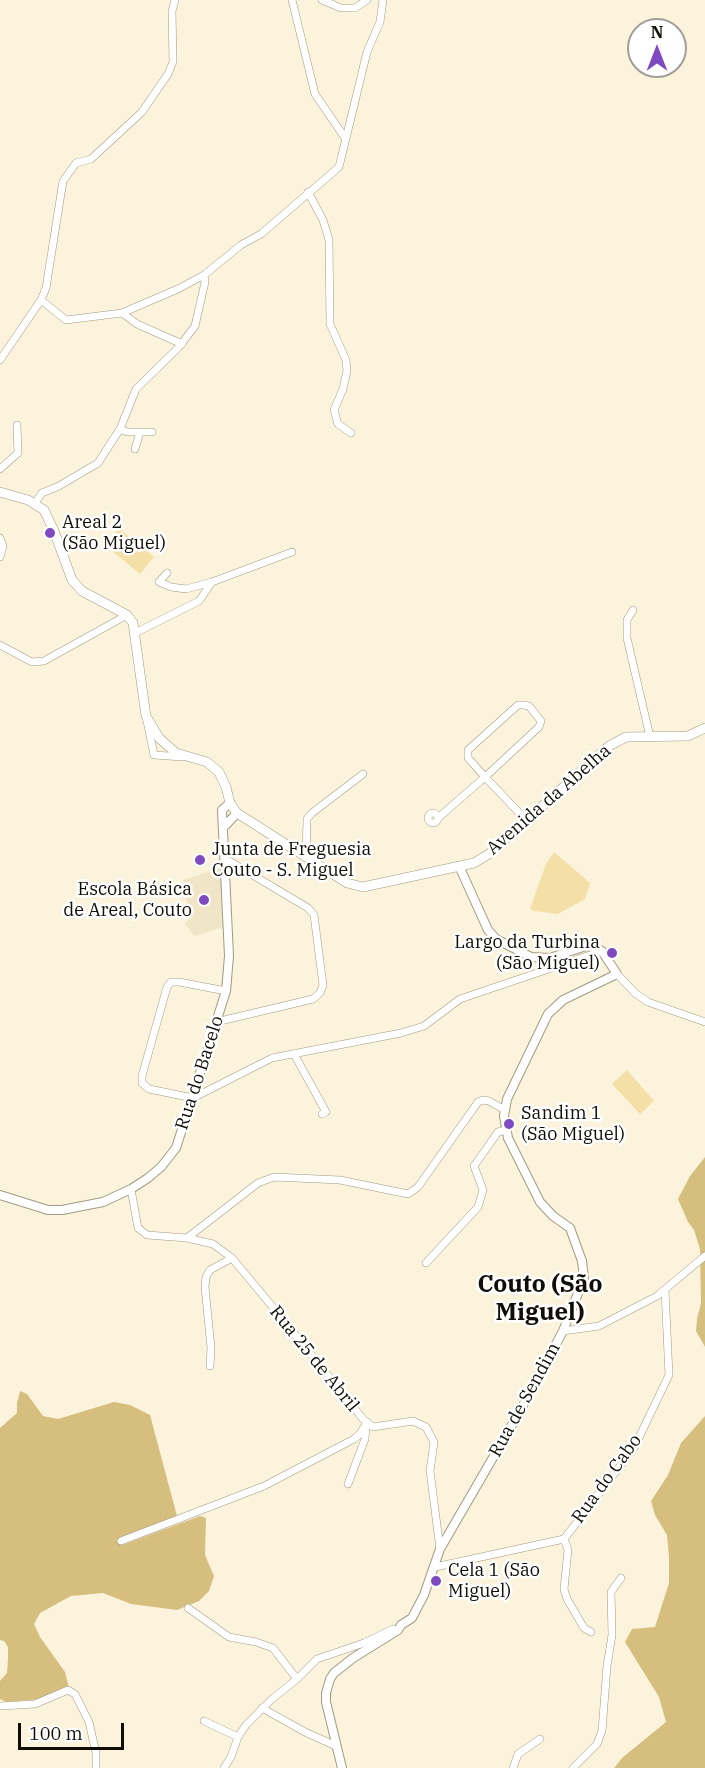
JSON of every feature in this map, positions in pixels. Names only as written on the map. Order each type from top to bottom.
[{"type":"main road","points":[[0,492],[28,500],[44,510],[72,580],[82,591],[127,615]]},
{"type":"main road","name":"Avenida da Abelha","points":[[127,615],[133,623],[135,633],[146,716],[159,738],[176,753],[207,762],[219,772],[230,803],[237,813],[347,883],[363,887],[474,863],[489,854],[609,746],[626,738],[688,736],[705,728]]},
{"type":"street","points":[[0,360],[41,300],[46,288],[63,181],[76,163],[92,159],[142,112],[168,74],[173,62],[172,11],[175,0]]},
{"type":"street","points":[[292,0],[315,93],[345,138]]},
{"type":"street","points":[[322,0],[341,8],[355,8],[367,0]]},
{"type":"street","points":[[41,300],[66,320],[122,313],[180,288],[204,275],[241,245],[261,234],[339,167],[367,52],[380,22],[383,0]]},
{"type":"street","points":[[308,192],[323,220],[329,240],[330,324],[346,360],[347,371],[343,389],[334,410],[338,424],[351,433]]},
{"type":"street","points":[[35,503],[42,494],[98,464],[120,429],[136,389],[182,344],[195,326],[205,282],[204,275]]},
{"type":"street","points":[[122,313],[137,324],[182,344]]},
{"type":"street","points":[[0,469],[18,453],[17,425]]},
{"type":"street","points":[[120,429],[127,432],[152,432]]},
{"type":"street","points":[[135,449],[140,432]]},
{"type":"street","points":[[0,538],[3,546],[0,557]]},
{"type":"street","points":[[167,573],[159,582],[171,587],[186,589],[212,582],[292,552]]},
{"type":"street","points":[[135,633],[199,601],[212,582]]},
{"type":"street","points":[[633,610],[627,620],[627,638],[650,737]]},
{"type":"street","points":[[0,645],[32,662],[44,661],[127,615]]},
{"type":"street","points":[[438,818],[485,777],[539,727],[541,721],[529,706],[518,705],[468,750],[468,758],[485,777],[527,821]]},
{"type":"street","points":[[146,716],[154,754],[190,757]]},
{"type":"street","points":[[306,858],[307,819],[363,774]]},
{"type":"street","name":"Rua do Bacelo","points":[[0,1195],[48,1210],[62,1210],[103,1202],[131,1189],[154,1172],[170,1158],[176,1148],[226,991],[229,956],[222,810],[230,803]]},
{"type":"street","points":[[223,828],[237,813]]},
{"type":"street","points":[[216,1022],[313,999],[320,993],[323,985],[314,915],[308,908],[226,859]]},
{"type":"street","points":[[459,866],[488,930],[496,939],[531,957],[550,958],[586,946],[594,947],[602,951],[617,974],[635,993],[648,1002],[705,1022]]},
{"type":"street","points":[[226,991],[179,982],[171,982],[167,987],[142,1076],[142,1083],[149,1089],[193,1098],[272,1058],[401,1033],[424,1026],[460,999],[602,951]]},
{"type":"street","name":"Rua de Sendim","points":[[342,1768],[327,1702],[326,1693],[330,1679],[353,1658],[398,1630],[401,1625],[412,1618],[424,1595],[440,1550],[563,1331],[584,1278],[582,1261],[570,1228],[553,1216],[540,1202],[506,1130],[505,1110],[507,1099],[548,1014],[563,1000],[617,974]]},
{"type":"street","points":[[294,1054],[327,1112],[322,1114]]},
{"type":"street","points":[[187,1238],[258,1183],[274,1177],[340,1180],[408,1194],[418,1187],[478,1102],[489,1101],[505,1110]]},
{"type":"street","points":[[426,1263],[478,1207],[483,1190],[474,1166],[498,1132],[506,1130]]},
{"type":"street","name":"Rua 25 de Abril","points":[[131,1189],[138,1228],[147,1234],[166,1238],[187,1238],[213,1244],[232,1258],[373,1427],[413,1421],[426,1427],[434,1442],[430,1471],[440,1550]]},
{"type":"street","points":[[563,1331],[599,1326],[657,1296],[705,1256]]},
{"type":"street","points":[[210,1366],[212,1348],[205,1287],[206,1277],[210,1270],[232,1258]]},
{"type":"street","name":"Rua do Cabo","points":[[435,1567],[564,1539],[634,1448],[669,1375],[665,1290]]},
{"type":"street","points":[[348,1484],[365,1439],[367,1422]]},
{"type":"street","points":[[122,1541],[264,1486],[354,1439],[367,1422]]},
{"type":"street","points":[[564,1539],[568,1550],[564,1590],[584,1628],[591,1632]]},
{"type":"street","points":[[573,1768],[597,1744],[602,1731],[612,1635],[611,1592],[621,1578]]},
{"type":"street","points":[[188,1608],[229,1637],[273,1648],[297,1679]]},
{"type":"street","points":[[224,1768],[231,1757],[238,1737],[262,1708],[317,1659],[364,1643],[401,1625]]},
{"type":"street","points":[[0,1706],[35,1704],[68,1690],[75,1694],[90,1722],[96,1753],[96,1768]]},
{"type":"street","points":[[262,1708],[336,1746]]},
{"type":"street","points":[[204,1721],[238,1737]]},
{"type":"street","points":[[513,1768],[518,1754],[540,1739]]},
{"type":"shaded area","points":[[119,528],[154,557],[140,574],[105,545]]},
{"type":"shaded area","points":[[554,852],[590,883],[585,899],[558,914],[534,911],[530,909],[546,864]]},
{"type":"shaded area","name":"Escola Básica de Areal, Couto","points":[[220,868],[224,927],[194,936],[185,924],[189,919],[183,880]]},
{"type":"shaded area","points":[[627,1070],[654,1101],[640,1114],[612,1084]]},
{"type":"shaded area","points":[[705,1157],[705,1347],[696,1331],[701,1303],[700,1249],[694,1230],[678,1199],[690,1176]]},
{"type":"shaded area","points":[[20,1391],[27,1394],[43,1416],[58,1419],[114,1402],[130,1405],[150,1415],[177,1516],[117,1540],[122,1545],[200,1516],[206,1518],[205,1555],[214,1576],[209,1591],[199,1601],[177,1610],[131,1604],[103,1593],[71,1596],[40,1613],[34,1624],[40,1637],[65,1672],[69,1688],[41,1699],[6,1702],[0,1699],[0,1681],[7,1673],[8,1647],[4,1641],[0,1640],[0,1428],[17,1413]]},
{"type":"shaded area","points":[[705,1416],[705,1768],[614,1768],[622,1758],[666,1722],[659,1697],[625,1642],[632,1629],[655,1627],[669,1583],[669,1557],[667,1535],[655,1515],[651,1501],[668,1475],[681,1443]]},
{"type":"place","name":"Areal 2 (São Miguel)","points":[[50,533]]},
{"type":"place","name":"Junta de Freguesia Couto - S. Miguel","points":[[200,860]]},
{"type":"place","name":"Escola Básica de Areal, Couto","points":[[204,900]]},
{"type":"place","name":"Largo da Turbina (São Miguel)","points":[[612,953]]},
{"type":"place","name":"Sandim 1 (São Miguel)","points":[[509,1124]]},
{"type":"place","name":"Cela 1 (São Miguel)","points":[[436,1581]]},
{"type":"district","name":"Couto (São Miguel)","points":[[540,1299]]}]
